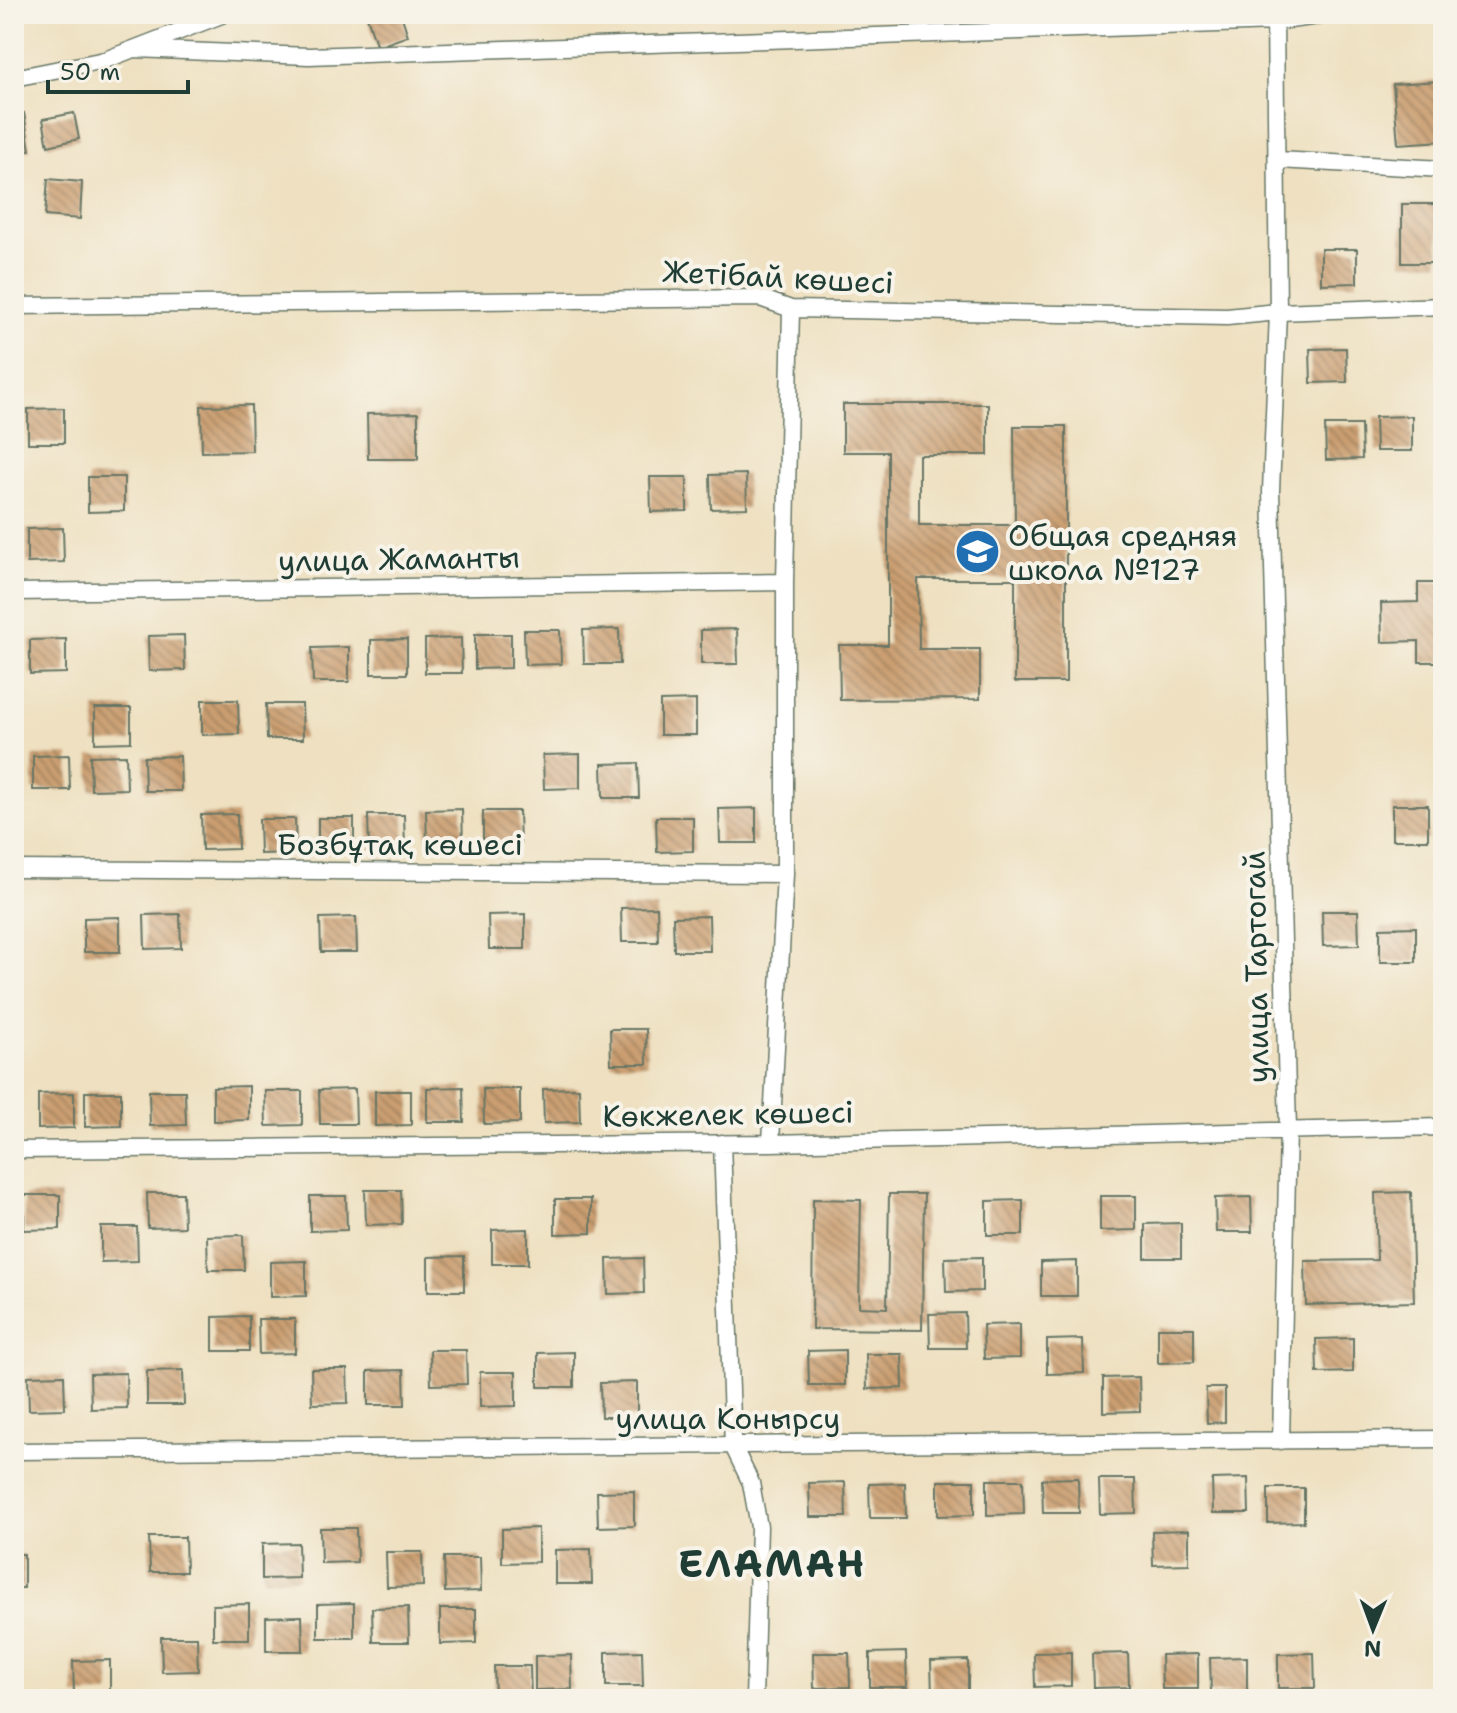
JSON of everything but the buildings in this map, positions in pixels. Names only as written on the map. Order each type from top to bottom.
[{"type":"street","points":[[14,78],[105,60],[224,14]]},
{"type":"street","points":[[135,49],[309,56],[1333,14]]},
{"type":"street","name":"улица Тартогай","points":[[1275,18],[1278,312],[1271,491],[1288,1130],[1281,1441]]},
{"type":"street","points":[[1278,160],[1443,169]]},
{"type":"street","name":"Жетібай көшесі","points":[[14,306],[760,298],[791,309],[1227,317],[1443,306]]},
{"type":"street","points":[[771,1143],[785,874],[785,582],[791,309]]},
{"type":"street","name":"улица Жаманты","points":[[14,592],[785,582]]},
{"type":"street","name":"Бозбұтақ көшесі","points":[[14,869],[785,874]]},
{"type":"street","name":"Көкжелек көшесі","points":[[14,1150],[771,1143],[1443,1127]]},
{"type":"street","points":[[722,1143],[733,1446],[751,1483],[759,1527],[754,1699]]},
{"type":"street","name":"улица Конырсу","points":[[14,1451],[1443,1439]]},
{"type":"place","name":"Общая средняя школа №127","points":[[977,552]]},
{"type":"district","name":"ЕЛАМАН","points":[[772,1563]]}]
